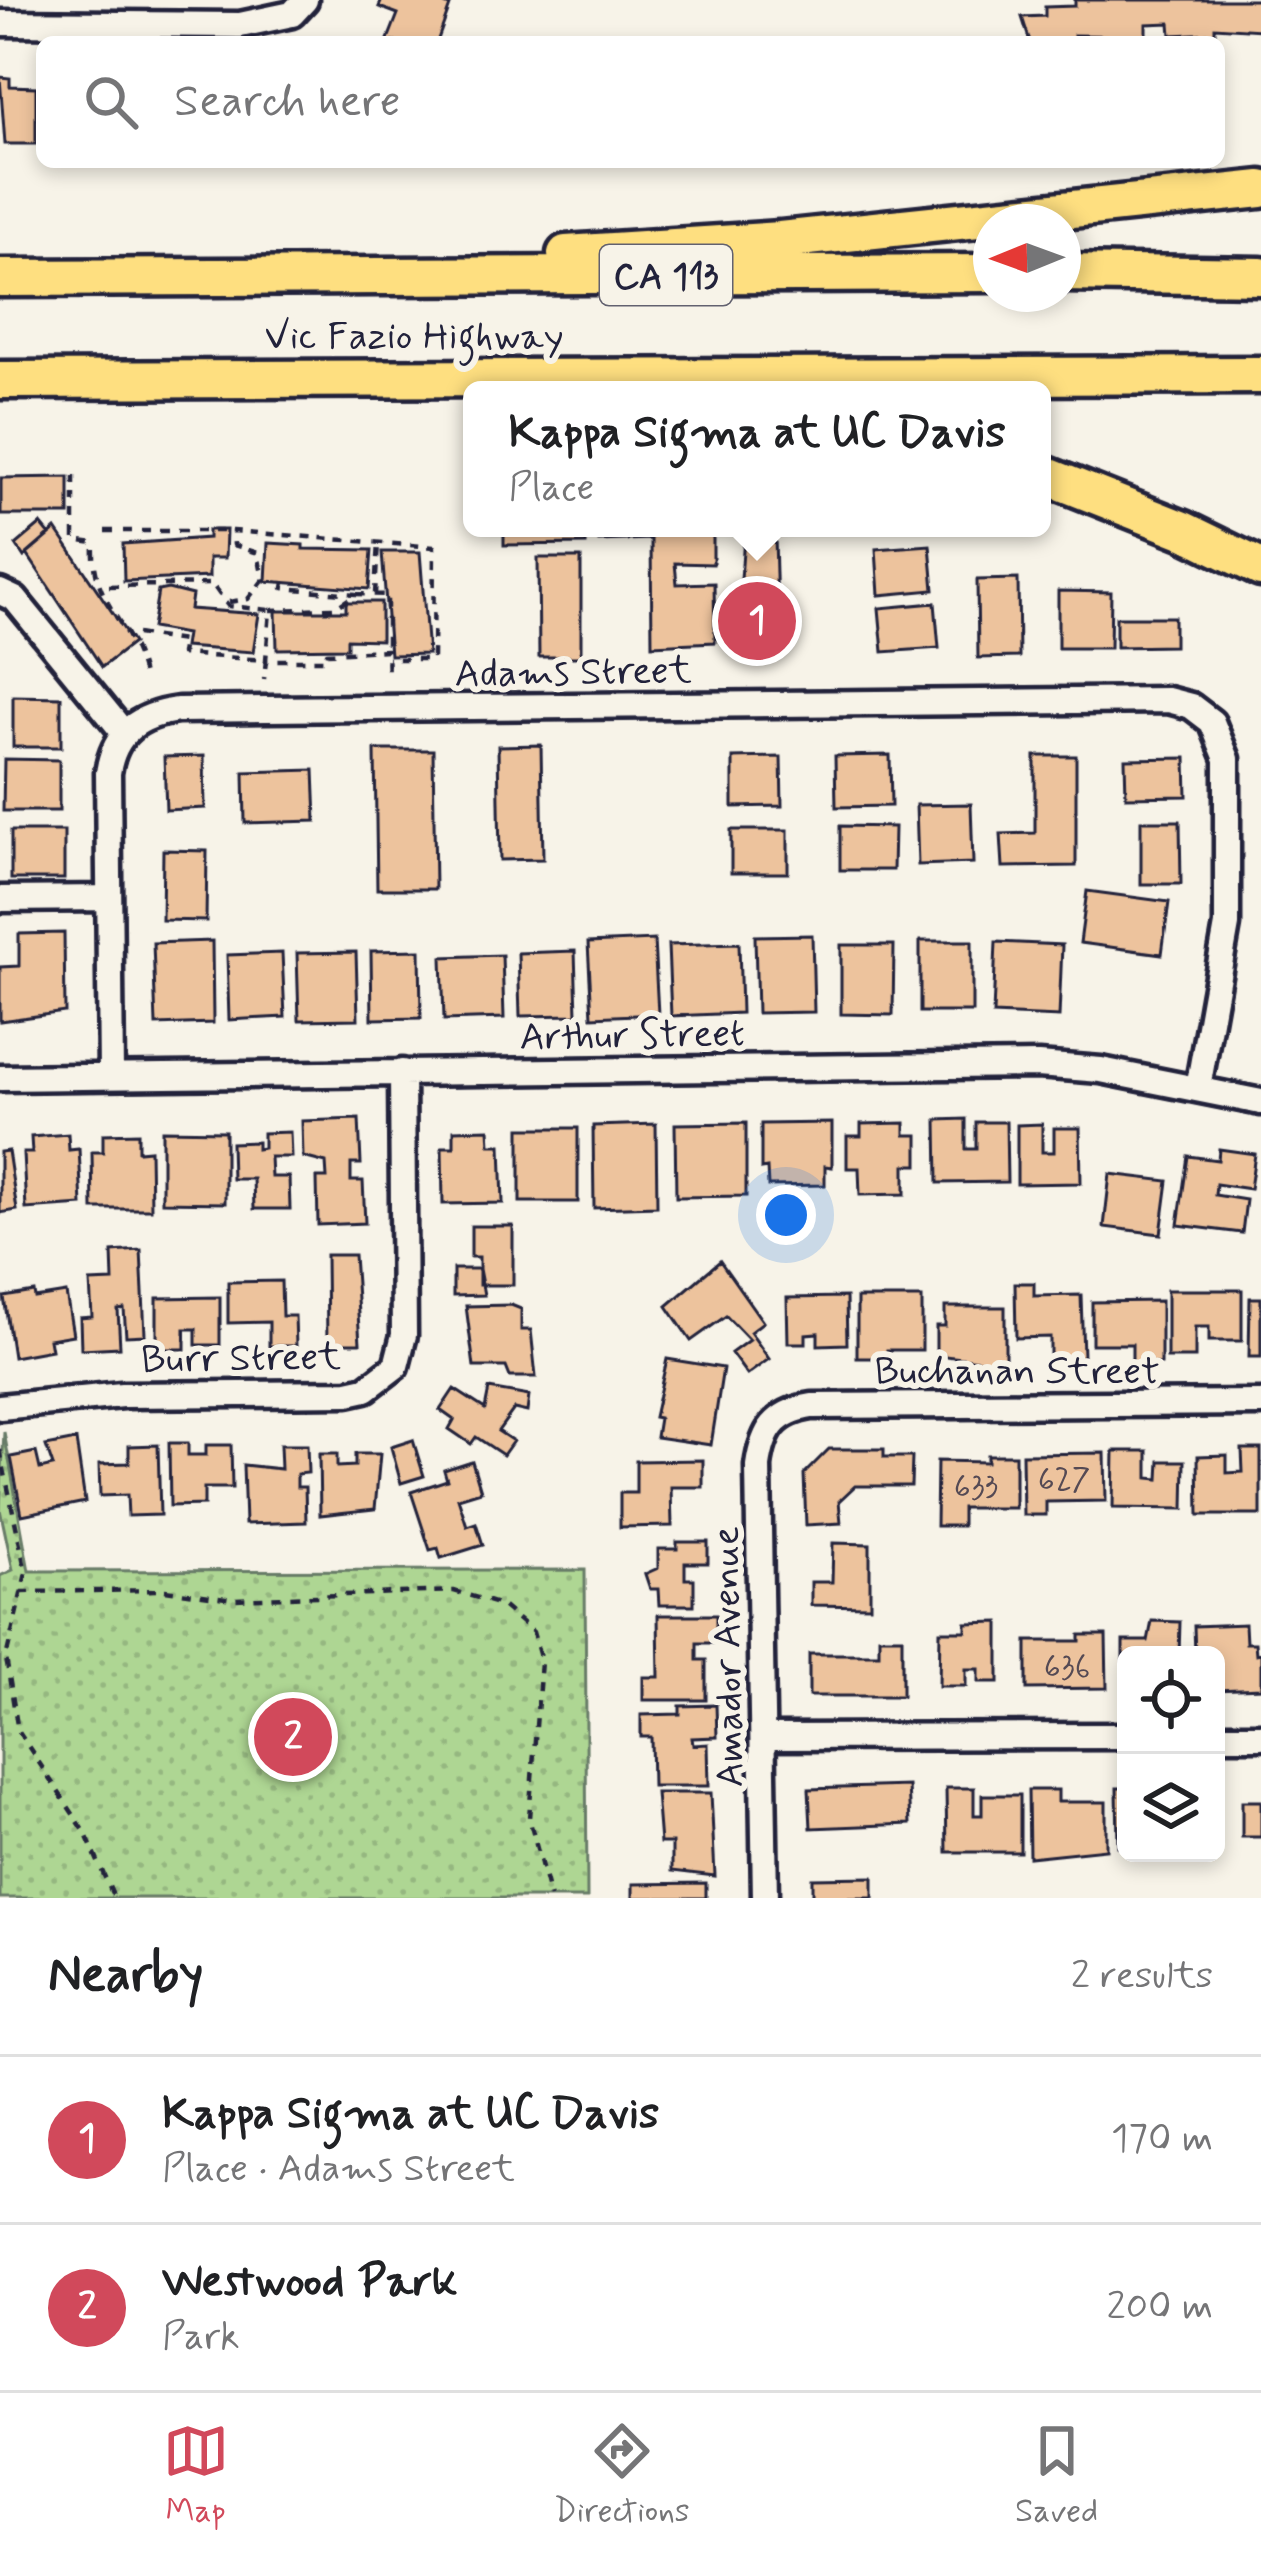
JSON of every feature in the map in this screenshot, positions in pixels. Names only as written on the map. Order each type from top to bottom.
[{"type":"highway","points":[[341,276],[870,232],[1261,189]]},
{"type":"highway","name":"Vic Fazio Highway","points":[[0,278],[973,273]]},
{"type":"highway","points":[[1081,273],[1261,276]]},
{"type":"highway","name":"Vic Fazio Highway","points":[[0,380],[1261,375]]},
{"type":"highway","points":[[285,377],[463,397]]},
{"type":"highway","points":[[1051,478],[1183,530],[1261,568]]},
{"type":"street","points":[[0,23],[240,26],[292,14],[305,0]]},
{"type":"street","points":[[0,592],[15,599],[124,733],[114,747],[108,772],[111,1075]]},
{"type":"street","name":"Adams Street","points":[[124,733],[146,716],[178,710],[1180,701],[1212,722],[1227,759],[1227,925],[1198,1088]]},
{"type":"street","points":[[0,899],[109,898]]},
{"type":"street","name":"Arthur Street","points":[[0,1078],[1038,1065],[1261,1102]]},
{"type":"street","name":"Burr Street","points":[[0,1407],[122,1395],[348,1393],[386,1376],[396,1366],[404,1335],[402,1072]]},
{"type":"street","name":"Buchanan Street","points":[[775,1419],[812,1406],[1261,1403]]},
{"type":"street","name":"Amador Avenue","points":[[765,1898],[758,1466],[762,1440],[775,1419]]},
{"type":"street","points":[[764,1737],[1117,1736]]},
{"type":"street","points":[[1225,1736],[1261,1736]]},
{"type":"path","points":[[74,476],[74,540],[94,543],[94,581],[133,639],[143,675]]},
{"type":"path","points":[[105,531],[233,531],[434,547],[434,659],[388,659]]},
{"type":"path","points":[[110,586],[212,584],[216,596],[229,602],[248,599],[263,580],[258,553],[234,545],[233,531]]},
{"type":"path","points":[[375,594],[378,542]]},
{"type":"path","points":[[284,582],[283,588],[387,595],[388,678]]},
{"type":"path","points":[[229,602],[228,606],[270,610],[335,608],[356,594]]},
{"type":"path","points":[[264,680],[270,610]]},
{"type":"path","points":[[137,634],[182,641],[181,654],[266,660],[326,660],[327,653],[387,650]]},
{"type":"path","points":[[0,1450],[26,1573],[6,1658],[18,1731],[85,1832],[114,1898]]},
{"type":"path","points":[[21,1592],[165,1590],[233,1599],[454,1592],[501,1605],[533,1632],[541,1661],[529,1818],[550,1898]]},
{"type":"green space","points":[[4,1432],[29,1571],[585,1570],[587,1898],[0,1898],[0,1576],[13,1570],[0,1509]]},
{"type":"building","points":[[382,0],[433,0],[450,6],[439,36],[389,36],[398,14],[379,7]]},
{"type":"building","points":[[1075,0],[1261,0],[1261,30],[1215,27],[1215,33],[1171,35],[1170,23],[1146,24],[1146,36],[1028,36],[1022,17],[1045,16],[1045,7],[1075,6]]},
{"type":"building","points":[[0,77],[10,78],[10,86],[36,87],[36,144],[5,144]]},
{"type":"building","points":[[69,477],[69,515],[1,515],[1,478]]},
{"type":"building","points":[[41,524],[50,535],[24,557],[16,545]]},
{"type":"building","points":[[56,529],[133,643],[102,667],[27,554]]},
{"type":"building","points":[[208,530],[226,530],[225,558],[209,558],[209,577],[124,581],[123,544],[208,538]]},
{"type":"building","points":[[504,537],[586,537],[586,544],[504,545]]},
{"type":"building","points":[[599,537],[713,537],[713,564],[675,563],[677,584],[714,583],[715,642],[652,645],[651,539],[599,541]]},
{"type":"building","points":[[744,537],[775,537],[778,652],[736,652]]},
{"type":"building","points":[[268,543],[303,545],[303,549],[372,550],[369,589],[266,581]]},
{"type":"building","points":[[930,545],[934,590],[879,595],[876,549]]},
{"type":"building","points":[[382,552],[420,552],[428,654],[390,655]]},
{"type":"building","points":[[538,558],[581,558],[581,657],[539,657]]},
{"type":"building","points":[[1018,579],[1019,657],[978,658],[977,580]]},
{"type":"building","points":[[158,591],[192,595],[190,609],[259,614],[253,652],[184,647],[186,634],[152,628]]},
{"type":"building","points":[[1058,591],[1111,592],[1110,648],[1058,648]]},
{"type":"building","points":[[346,602],[381,602],[381,640],[347,639],[347,648],[277,649],[276,611],[346,611]]},
{"type":"building","points":[[935,603],[939,648],[883,652],[879,608]]},
{"type":"building","points":[[1116,617],[1174,617],[1174,646],[1116,647]]},
{"type":"building","points":[[13,696],[61,697],[61,747],[13,747]]},
{"type":"building","points":[[541,745],[543,859],[500,860],[498,746]]},
{"type":"building","points":[[375,750],[433,750],[435,889],[377,889]]},
{"type":"building","points":[[890,755],[891,806],[836,807],[835,756]]},
{"type":"building","points":[[204,756],[205,808],[166,810],[164,757]]},
{"type":"building","points":[[1035,756],[1076,756],[1076,866],[1003,867],[1001,834],[1035,833]]},
{"type":"building","points":[[781,757],[782,806],[733,807],[733,758]]},
{"type":"building","points":[[1186,758],[1187,796],[1126,797],[1125,759]]},
{"type":"building","points":[[4,759],[59,760],[59,811],[3,811]]},
{"type":"building","points":[[314,770],[316,821],[245,823],[244,772]]},
{"type":"building","points":[[971,804],[973,863],[918,865],[916,805]]},
{"type":"building","points":[[1141,821],[1180,821],[1181,884],[1141,884]]},
{"type":"building","points":[[840,826],[894,827],[893,870],[840,870]]},
{"type":"building","points":[[731,830],[788,830],[788,873],[731,873]]},
{"type":"building","points":[[11,831],[64,831],[64,879],[11,879]]},
{"type":"building","points":[[163,850],[207,851],[206,921],[162,920]]},
{"type":"building","points":[[1087,891],[1169,902],[1162,954],[1080,943]]},
{"type":"building","points":[[64,933],[65,1012],[0,1021],[0,967],[19,966],[19,934]]},
{"type":"building","points":[[812,935],[814,1012],[757,1013],[755,936]]},
{"type":"building","points":[[654,940],[658,1014],[592,1017],[588,943]]},
{"type":"building","points":[[212,941],[213,1023],[156,1025],[153,943]]},
{"type":"building","points":[[920,941],[972,941],[972,1012],[920,1012]]},
{"type":"building","points":[[996,942],[1062,945],[1059,1017],[993,1014]]},
{"type":"building","points":[[739,943],[741,1013],[671,1016],[668,945]]},
{"type":"building","points":[[841,945],[894,945],[893,1015],[841,1014]]},
{"type":"building","points":[[420,950],[421,1018],[372,1019],[371,951]]},
{"type":"building","points":[[575,951],[577,1015],[520,1016],[518,953]]},
{"type":"building","points":[[356,952],[358,1019],[299,1020],[297,953]]},
{"type":"building","points":[[282,953],[285,1017],[229,1020],[227,955]]},
{"type":"building","points":[[502,955],[504,1018],[444,1020],[442,957]]},
{"type":"building","points":[[359,1119],[361,1164],[351,1164],[351,1181],[363,1181],[365,1223],[318,1225],[317,1178],[327,1178],[326,1163],[303,1157],[302,1121]]},
{"type":"building","points":[[966,1119],[966,1149],[976,1149],[976,1122],[1006,1122],[1007,1182],[938,1183],[937,1120]]},
{"type":"building","points":[[746,1123],[746,1196],[676,1197],[675,1124]]},
{"type":"building","points":[[832,1123],[832,1167],[825,1166],[825,1185],[768,1186],[767,1168],[761,1169],[761,1124]]},
{"type":"building","points":[[905,1123],[905,1135],[918,1135],[918,1165],[905,1165],[905,1194],[860,1195],[859,1168],[847,1168],[847,1136],[861,1136],[861,1124]]},
{"type":"building","points":[[656,1124],[657,1206],[594,1208],[593,1126]]},
{"type":"building","points":[[1042,1124],[1042,1152],[1054,1152],[1054,1128],[1080,1128],[1081,1183],[1017,1184],[1017,1125]]},
{"type":"building","points":[[520,1128],[578,1128],[578,1202],[520,1202]]},
{"type":"building","points":[[489,1129],[490,1145],[501,1145],[503,1203],[443,1204],[442,1147],[454,1147],[454,1130]]},
{"type":"building","points":[[162,1130],[225,1131],[225,1203],[162,1202]]},
{"type":"building","points":[[290,1132],[291,1157],[270,1157],[271,1177],[289,1177],[290,1209],[254,1209],[253,1179],[232,1179],[231,1143],[257,1142],[257,1149],[263,1148],[263,1133]]},
{"type":"building","points":[[138,1133],[138,1151],[150,1150],[151,1209],[93,1209],[92,1152],[103,1152],[103,1134]]},
{"type":"building","points":[[68,1134],[69,1150],[79,1149],[82,1205],[26,1209],[23,1153],[32,1153],[31,1137]]},
{"type":"building","points":[[1219,1149],[1255,1154],[1250,1189],[1216,1184],[1215,1195],[1246,1200],[1242,1233],[1178,1225],[1188,1156],[1218,1160]]},
{"type":"building","points":[[8,1151],[17,1210],[0,1213],[0,1152]]},
{"type":"building","points":[[1110,1174],[1168,1181],[1161,1234],[1104,1227]]},
{"type":"building","points":[[471,1226],[513,1226],[513,1285],[479,1285],[479,1257],[471,1257]]},
{"type":"building","points":[[141,1250],[145,1335],[126,1336],[124,1309],[118,1310],[120,1347],[81,1349],[80,1318],[92,1317],[90,1282],[113,1281],[112,1252]]},
{"type":"building","points":[[326,1255],[354,1255],[360,1343],[327,1343]]},
{"type":"building","points":[[720,1261],[763,1322],[750,1332],[769,1359],[747,1375],[731,1353],[749,1340],[726,1316],[691,1341],[667,1306]]},
{"type":"building","points":[[453,1269],[479,1269],[484,1295],[453,1296]]},
{"type":"building","points":[[281,1281],[282,1316],[295,1316],[296,1346],[269,1346],[269,1322],[228,1323],[228,1282]]},
{"type":"building","points":[[1015,1283],[1034,1283],[1034,1296],[1081,1295],[1083,1357],[1050,1357],[1050,1337],[1016,1338]]},
{"type":"building","points":[[1167,1290],[1242,1290],[1242,1341],[1209,1341],[1209,1327],[1195,1327],[1195,1358],[1167,1358]]},
{"type":"building","points":[[34,1292],[35,1298],[66,1293],[73,1335],[49,1339],[51,1350],[13,1357],[4,1297]]},
{"type":"building","points":[[220,1297],[220,1345],[196,1345],[196,1329],[185,1329],[185,1349],[157,1349],[157,1298]]},
{"type":"building","points":[[846,1297],[847,1344],[818,1345],[818,1333],[806,1334],[806,1343],[788,1343],[787,1298]]},
{"type":"building","points":[[857,1298],[922,1298],[922,1350],[887,1350],[887,1358],[857,1358]]},
{"type":"building","points":[[1250,1298],[1261,1298],[1261,1357],[1249,1357]]},
{"type":"building","points":[[1161,1301],[1161,1364],[1132,1364],[1132,1344],[1092,1344],[1092,1302]]},
{"type":"building","points":[[466,1306],[521,1309],[521,1330],[531,1330],[536,1377],[510,1377],[506,1367],[474,1367]]},
{"type":"building","points":[[945,1307],[1005,1307],[1005,1363],[936,1355],[936,1326],[945,1326]]},
{"type":"building","points":[[667,1359],[723,1368],[711,1445],[656,1437],[659,1418],[654,1417]]},
{"type":"building","points":[[454,1389],[485,1409],[489,1389],[529,1396],[527,1412],[514,1409],[498,1431],[513,1441],[503,1455],[476,1437],[471,1444],[449,1429],[454,1420],[440,1410]]},
{"type":"building","points":[[76,1440],[85,1502],[22,1515],[11,1457],[36,1452],[40,1469],[53,1466],[46,1446]]},
{"type":"building","points":[[413,1440],[424,1476],[401,1483],[391,1447]]},
{"type":"building","points":[[169,1443],[188,1443],[188,1455],[206,1455],[206,1445],[231,1445],[232,1488],[204,1488],[204,1505],[170,1506]]},
{"type":"building","points":[[158,1445],[160,1515],[128,1516],[127,1495],[100,1496],[99,1464],[129,1463],[129,1446]]},
{"type":"building","points":[[280,1445],[307,1445],[308,1473],[297,1474],[297,1487],[305,1487],[306,1522],[245,1524],[243,1465],[281,1469]]},
{"type":"building","points":[[829,1449],[884,1449],[884,1457],[912,1457],[911,1486],[855,1486],[839,1501],[841,1523],[806,1525],[804,1474]]},
{"type":"building","points":[[1242,1449],[1261,1449],[1261,1515],[1199,1515],[1198,1456],[1227,1455],[1227,1473],[1243,1472]]},
{"type":"building","points":[[1114,1451],[1148,1451],[1148,1478],[1159,1479],[1160,1461],[1185,1461],[1184,1509],[1113,1508]]},
{"type":"building","points":[[1105,1453],[1106,1501],[1046,1502],[1046,1515],[1023,1515],[1022,1454]]},
{"type":"building","points":[[319,1454],[337,1454],[337,1467],[355,1466],[355,1454],[380,1454],[375,1509],[320,1515]]},
{"type":"building","points":[[987,1455],[1015,1455],[1015,1508],[962,1508],[962,1526],[936,1526],[937,1461],[987,1462]]},
{"type":"building","points":[[703,1460],[703,1487],[671,1487],[672,1526],[620,1527],[620,1493],[636,1493],[636,1461]]},
{"type":"building","points":[[472,1461],[481,1491],[458,1498],[467,1526],[476,1523],[483,1545],[441,1558],[438,1548],[430,1550],[411,1492],[447,1480],[444,1470]]},
{"type":"building","points":[[677,1542],[708,1542],[708,1563],[685,1563],[685,1579],[694,1579],[694,1605],[659,1605],[658,1589],[650,1589],[645,1574],[658,1568],[658,1549],[677,1549]]},
{"type":"building","points":[[833,1543],[870,1544],[870,1606],[811,1605],[811,1582],[832,1582]]},
{"type":"building","points":[[658,1615],[716,1615],[716,1643],[697,1643],[697,1660],[706,1660],[706,1700],[643,1700],[643,1677],[659,1677]]},
{"type":"building","points":[[1152,1621],[1180,1622],[1179,1646],[1123,1646],[1123,1641],[1148,1641]]},
{"type":"building","points":[[999,1622],[999,1682],[979,1682],[979,1669],[966,1669],[966,1686],[939,1686],[940,1631],[966,1631],[966,1623]]},
{"type":"building","points":[[1245,1624],[1246,1643],[1255,1643],[1256,1654],[1261,1653],[1261,1688],[1225,1690],[1225,1646],[1195,1646],[1194,1626]]},
{"type":"building","points":[[1080,1635],[1106,1635],[1107,1688],[1027,1689],[1027,1641],[1080,1641]]},
{"type":"building","points":[[879,1637],[902,1637],[902,1696],[809,1696],[809,1654],[879,1654]]},
{"type":"building","points":[[716,1705],[717,1737],[692,1738],[693,1745],[708,1744],[709,1786],[652,1786],[651,1737],[641,1737],[641,1715],[680,1714],[680,1706]]},
{"type":"building","points":[[908,1786],[910,1824],[811,1828],[809,1789]]},
{"type":"building","points":[[946,1788],[974,1788],[974,1815],[982,1815],[982,1795],[1020,1795],[1020,1852],[947,1852]]},
{"type":"building","points":[[1028,1790],[1058,1790],[1058,1802],[1106,1802],[1106,1849],[1029,1857]]},
{"type":"building","points":[[656,1793],[711,1793],[715,1876],[672,1871],[672,1843],[660,1843]]},
{"type":"building","points":[[1242,1801],[1261,1801],[1261,1837],[1242,1837]]},
{"type":"building","points":[[873,1877],[873,1898],[812,1898],[812,1878]]},
{"type":"building","points":[[706,1883],[706,1898],[633,1898],[633,1884]]},
{"type":"place","name":"Kappa Sigma at UC Davis","points":[[757,621]]},
{"type":"place","name":"Westwood Park","points":[[293,1737]]}]
